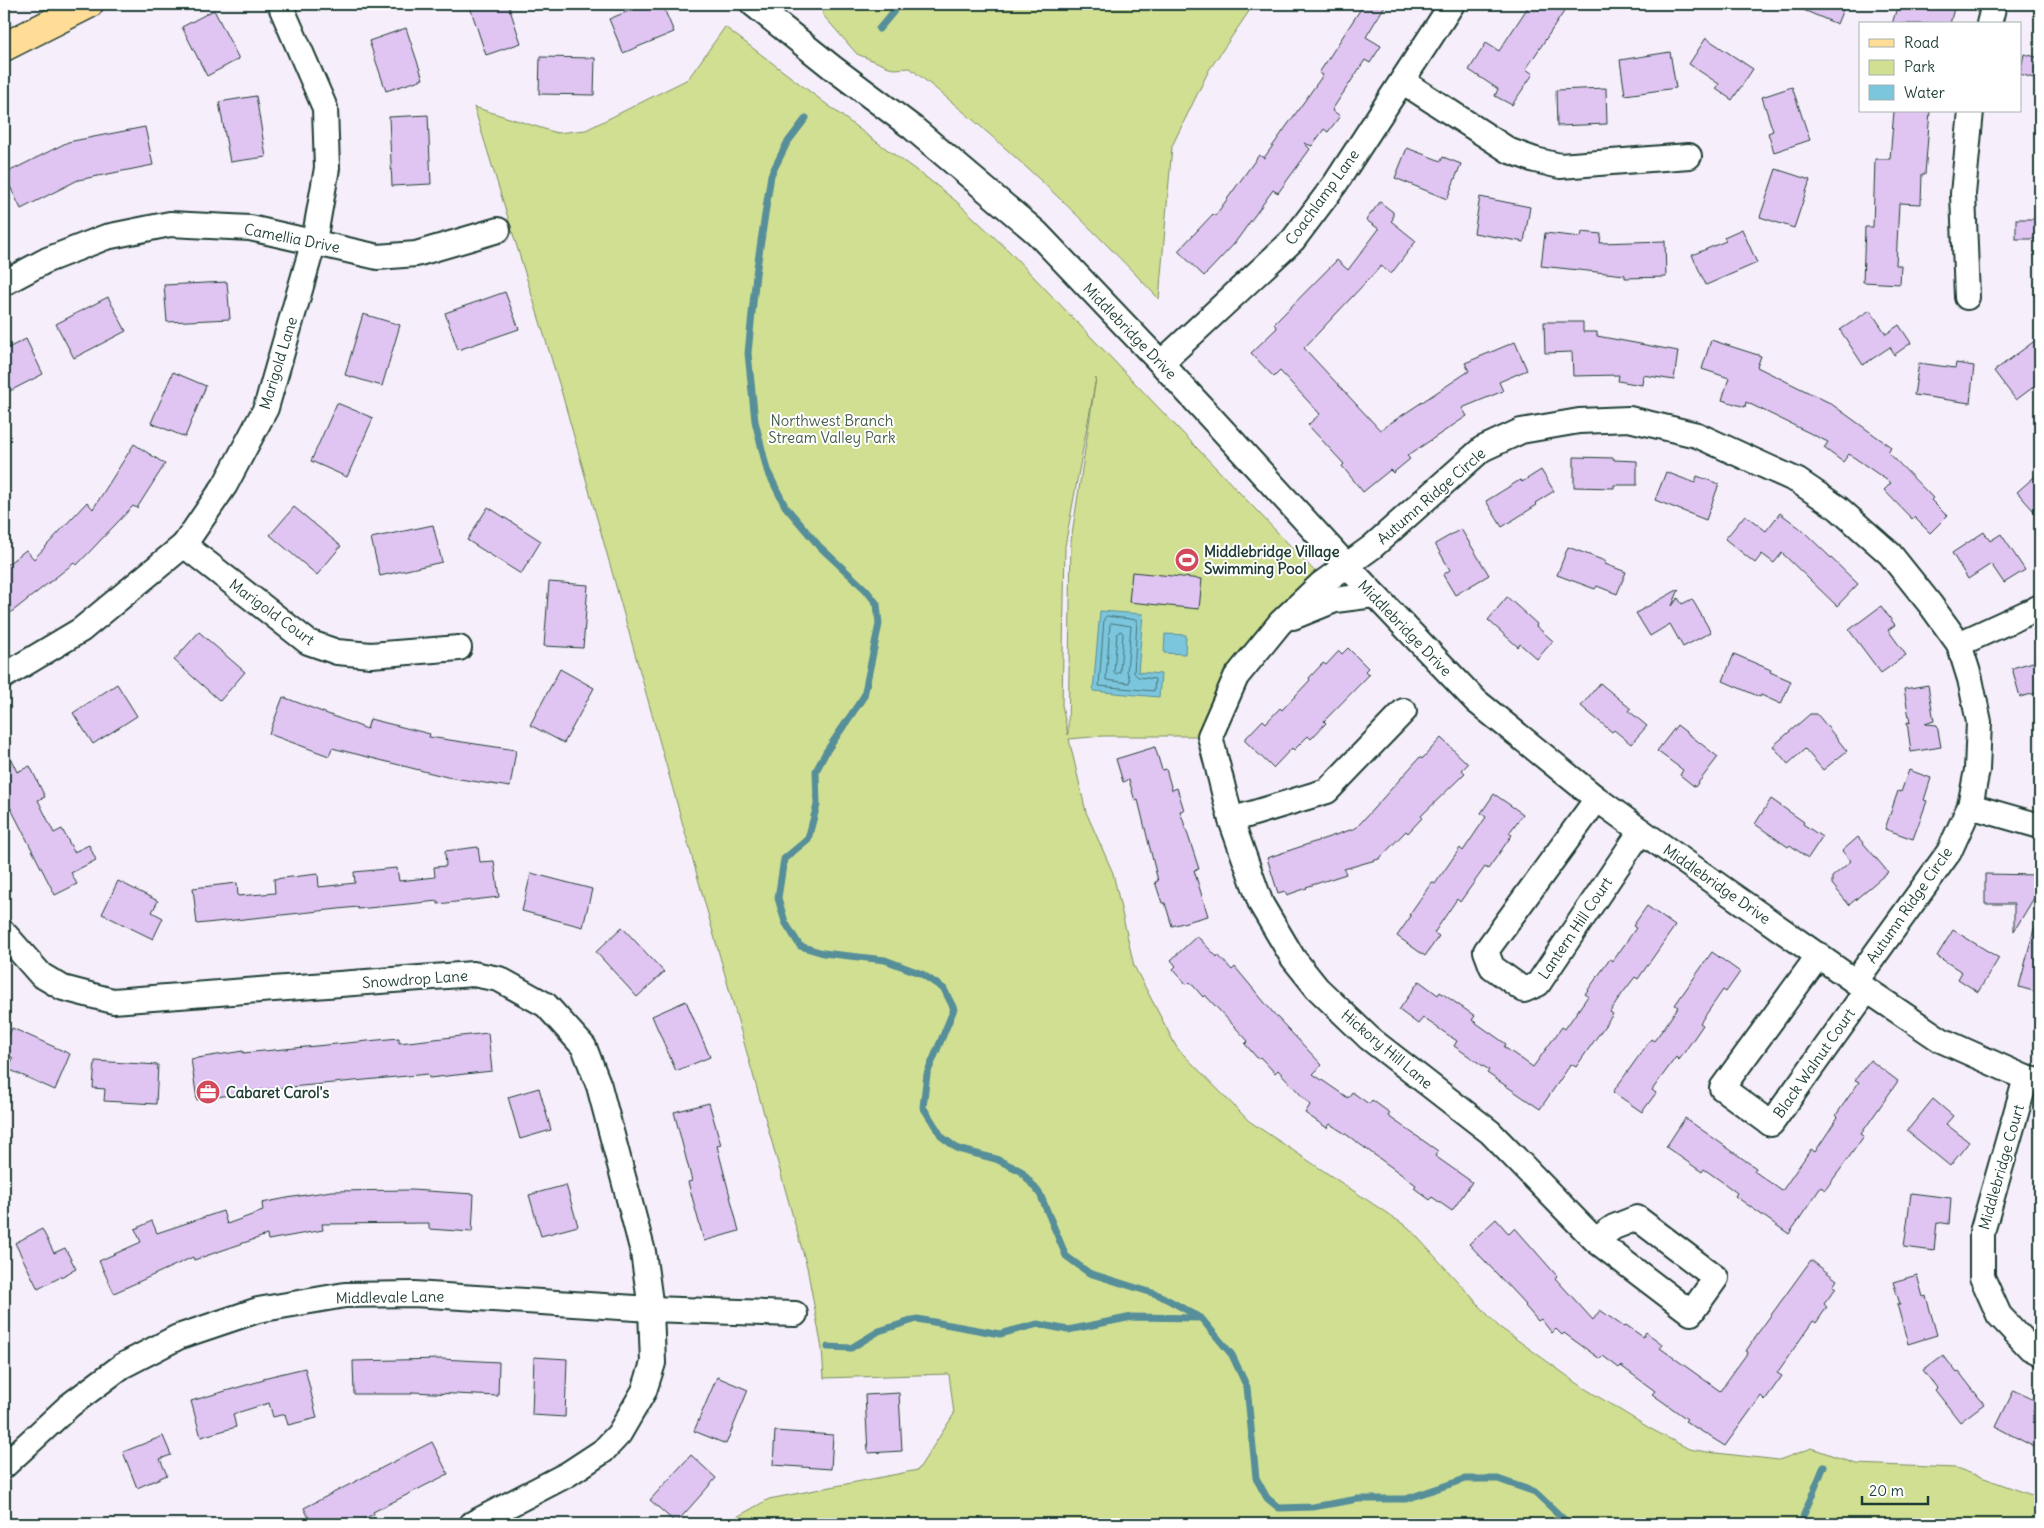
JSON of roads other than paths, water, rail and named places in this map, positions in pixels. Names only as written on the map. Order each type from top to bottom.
[{"type":"main road","points":[[4,47],[89,4]]},
{"type":"street","name":"Middlebridge Drive","points":[[753,4],[833,68],[913,128],[1037,234],[1161,364],[1346,566],[1476,701],[1597,799],[1861,986],[1941,1040],[2033,1080]]},
{"type":"street","name":"Coachlamp Lane","points":[[1161,364],[1293,240],[1335,184],[1452,4]]},
{"type":"street","points":[[1990,22],[1994,4]]},
{"type":"street","name":"Marigold Lane","points":[[4,676],[81,630],[184,545],[224,485],[266,408],[314,241],[326,168],[325,108],[282,9]]},
{"type":"street","points":[[1402,81],[1510,151],[1535,160],[1560,166],[1689,156]]},
{"type":"street","points":[[1967,297],[1963,194],[1971,112]]},
{"type":"street","name":"Camellia Drive","points":[[4,283],[47,260],[106,237],[170,224],[250,228],[378,257],[416,254],[498,230]]},
{"type":"street","name":"Autumn Ridge Circle","points":[[1231,820],[1210,736],[1236,677],[1280,623],[1321,584],[1372,547],[1482,449],[1522,430],[1578,420],[1628,419],[1697,435],[1798,482],[1838,508],[1890,554],[1959,644],[1970,679],[1978,722],[1977,770],[1970,806],[1949,852],[1861,986]]},
{"type":"street","name":"Marigold Court","points":[[184,545],[308,642],[337,652],[371,656],[459,648]]},
{"type":"street","name":"Autumn Ridge Circle","points":[[1280,623],[1336,600],[1374,595]]},
{"type":"street","points":[[1959,644],[2040,607]]},
{"type":"street","points":[[1231,820],[1327,791],[1404,712]]},
{"type":"street","name":"Lantern Hill Court","points":[[1597,799],[1486,951],[1492,967],[1524,990],[1538,984],[1641,831]]},
{"type":"street","points":[[1970,806],[2040,826]]},
{"type":"street","name":"Hickory Hill Lane","points":[[1231,820],[1262,904],[1293,958],[1317,988],[1369,1038],[1490,1132],[1595,1240],[1690,1313],[1716,1278],[1637,1218],[1614,1227],[1595,1240]]},
{"type":"street","name":"Snowdrop Lane","points":[[4,933],[41,975],[63,988],[114,1001],[473,974],[499,979],[546,1005],[584,1047],[599,1086],[643,1252],[651,1309],[653,1363],[644,1391],[618,1434],[603,1451],[568,1474],[472,1524]]},
{"type":"street","name":"Black Walnut Court","points":[[1819,955],[1722,1088],[1771,1124],[1861,986]]},
{"type":"street","name":"Middlebridge Court","points":[[2033,1080],[1982,1232],[1982,1277],[1999,1315],[2030,1348],[2040,1353]]},
{"type":"street","name":"Middlevale Lane","points":[[4,1466],[70,1405],[122,1366],[178,1337],[258,1310],[345,1296],[414,1294],[651,1309],[794,1314]]},
{"type":"water","points":[[1100,611],[1143,614],[1138,672],[1161,674],[1159,697],[1093,691]]},
{"type":"water","points":[[1165,634],[1186,635],[1185,654],[1164,653]]},
{"type":"waterway","points":[[879,29],[900,4]]},
{"type":"waterway","points":[[806,118],[787,143],[771,175],[756,274],[748,353],[755,421],[767,470],[785,506],[819,546],[866,590],[877,604],[879,624],[864,696],[826,752],[816,771],[817,805],[808,839],[784,859],[778,898],[785,922],[800,946],[823,953],[885,960],[922,974],[944,989],[954,1009],[927,1074],[923,1107],[942,1137],[958,1149],[996,1159],[1021,1171],[1040,1194],[1066,1256],[1089,1273],[1159,1295],[1201,1318],[1232,1355],[1247,1387],[1256,1478],[1267,1498],[1279,1508],[1313,1507],[1358,1499],[1406,1499],[1465,1479],[1498,1479],[1535,1492],[1569,1524]]},
{"type":"waterway","points":[[828,1347],[851,1348],[879,1331],[917,1319],[1000,1334],[1038,1324],[1068,1330],[1132,1317],[1199,1318]]},
{"type":"waterway","points":[[1800,1524],[1824,1466]]},
{"type":"place","name":"Middlebridge Village Swimming Pool","points":[[1187,560]]},
{"type":"place","name":"Cabaret Carol's","points":[[208,1092]]},
{"type":"park label","name":"Northwest Branch Stream Valley Park","points":[[832,428]]}]
